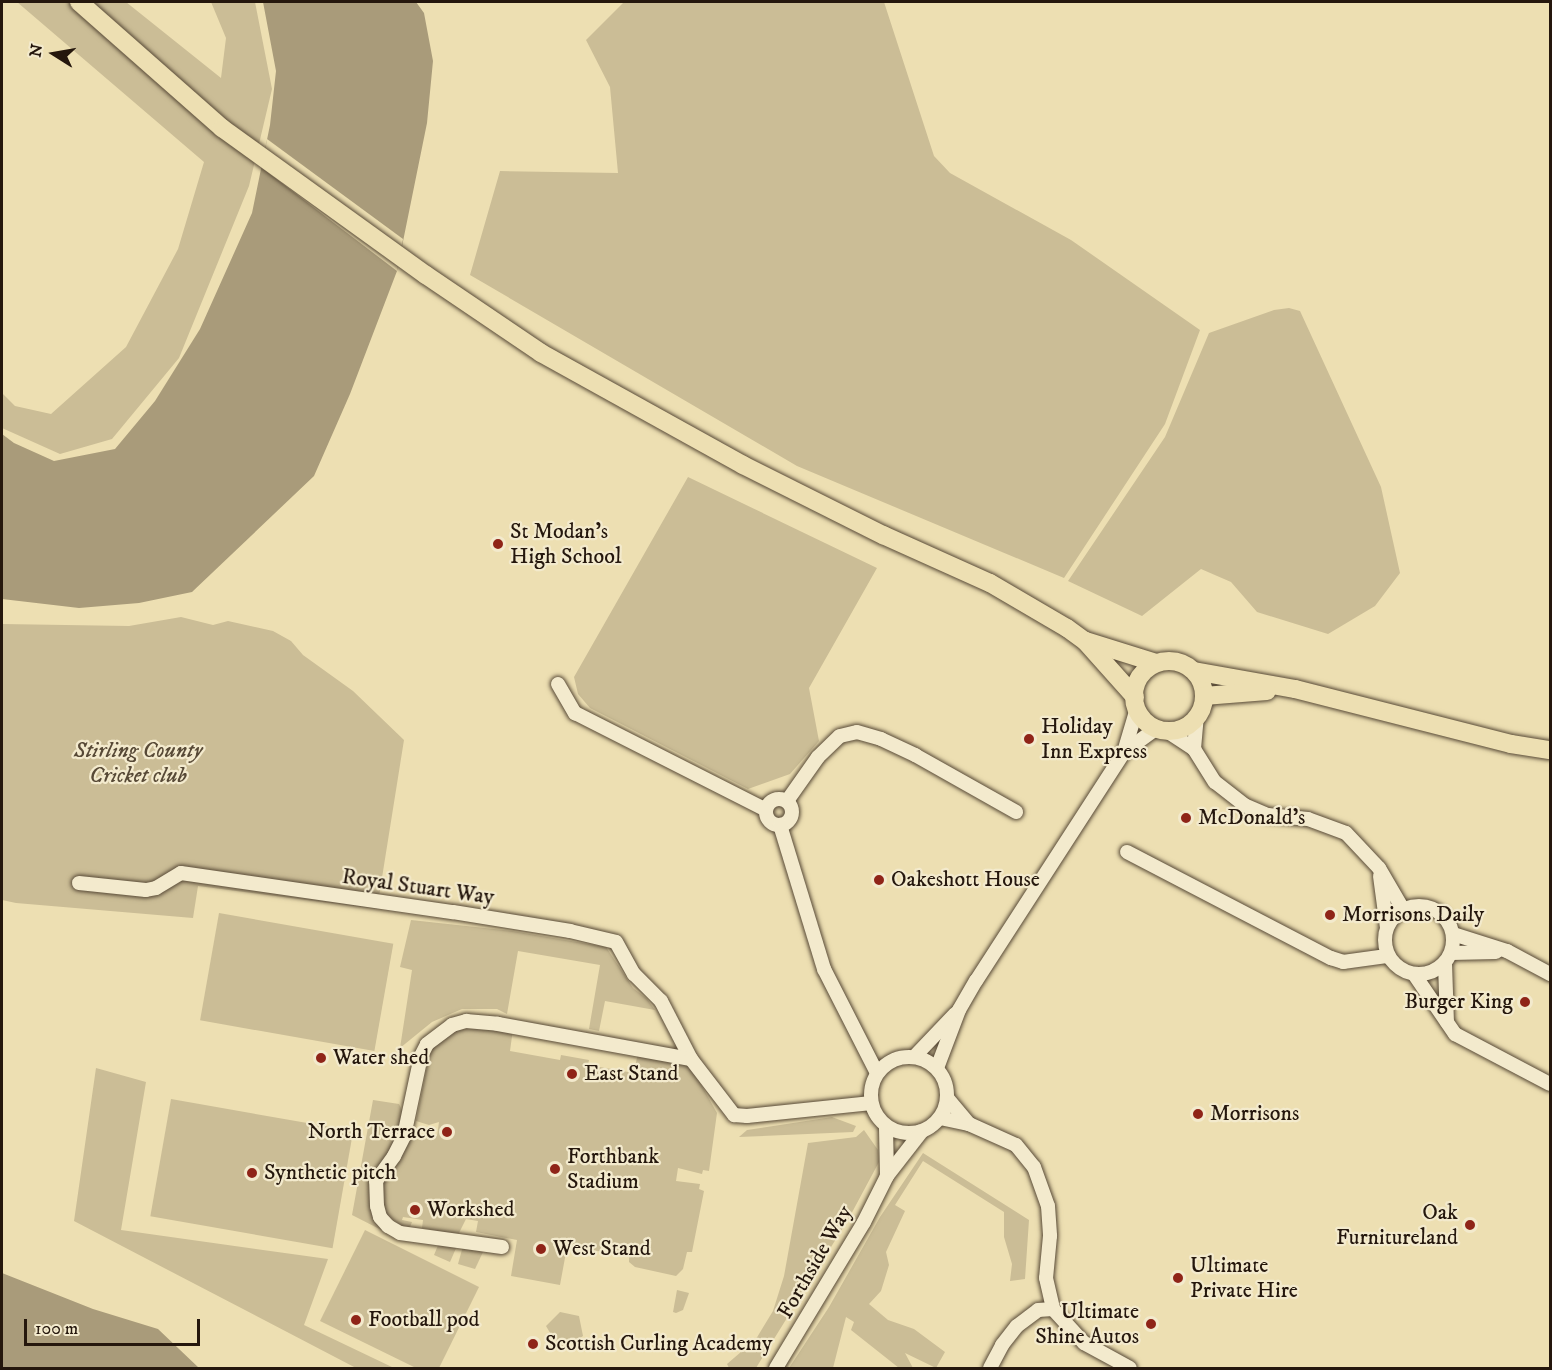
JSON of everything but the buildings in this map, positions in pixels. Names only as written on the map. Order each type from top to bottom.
[{"type":"main road","points":[[79,2],[222,128],[426,275],[542,353],[743,465],[883,535],[990,583],[1085,641],[1156,663],[1179,662],[1194,671],[1295,689],[1511,744],[1551,750]]},
{"type":"main road","points":[[1085,641],[1136,703],[1145,720],[1161,729],[1183,728],[1197,717],[1204,696],[1201,682],[1194,671]]},
{"type":"main road","points":[[1136,703],[1140,677],[1156,663]]},
{"type":"main road","points":[[1204,696],[1295,689]]},
{"type":"street","points":[[558,684],[575,713],[766,810],[770,822],[780,825],[787,823],[792,815],[786,801]]},
{"type":"street","points":[[937,1068],[959,1010],[1062,844],[1124,752],[1136,703]]},
{"type":"street","points":[[1194,749],[1197,717]]},
{"type":"street","points":[[1124,752],[1161,729],[1194,749],[1215,782],[1244,806],[1268,815],[1308,819],[1346,833],[1379,868],[1403,909]]},
{"type":"street","points":[[786,801],[818,757],[840,736],[857,732],[880,739],[915,755],[1016,812]]},
{"type":"street","points":[[766,810],[774,800],[786,801]]},
{"type":"street","points":[[780,825],[824,969],[877,1073]]},
{"type":"street","points":[[1127,852],[1330,958],[1343,962],[1387,956]]},
{"type":"street","points":[[1379,868],[1387,928],[1385,940],[1387,956],[1397,966],[1414,974],[1426,974],[1448,958],[1507,951]]},
{"type":"street","name":"Royal Stuart Way","points":[[79,883],[147,890],[156,888],[181,873],[453,912],[616,942],[634,974],[661,1000],[691,1059]]},
{"type":"street","points":[[1387,928],[1393,918],[1403,909],[1419,905],[1431,907],[1443,915],[1454,934],[1507,951],[1551,974]]},
{"type":"street","points":[[1447,1024],[1448,958],[1454,934]]},
{"type":"street","points":[[1414,974],[1455,1034],[1551,1084]]},
{"type":"street","points":[[915,1056],[959,1010]]},
{"type":"street","points":[[502,1247],[399,1233],[380,1217],[375,1192],[376,1181],[394,1156],[404,1136],[421,1056],[427,1044],[452,1024],[466,1021],[553,1033],[691,1059],[734,1115],[747,1116],[872,1102]]},
{"type":"street","points":[[915,1056],[926,1060],[937,1068],[944,1078],[947,1098],[940,1118],[922,1131],[909,1133],[886,1128],[872,1102],[871,1086],[877,1073],[892,1060],[915,1056]]},
{"type":"street","points":[[947,1098],[969,1124]]},
{"type":"street","points":[[940,1118],[969,1124],[1016,1145],[1038,1176],[1048,1206],[1050,1236],[1046,1278],[1053,1309],[1084,1343],[1130,1368]]},
{"type":"street","name":"Forthside Way","points":[[886,1128],[887,1176]]},
{"type":"street","name":"Forthside Way","points":[[776,1368],[864,1222],[887,1176],[922,1131]]},
{"type":"street","points":[[990,1368],[1002,1345],[1017,1326],[1038,1310],[1053,1309]]},
{"type":"green space","points":[[17,2],[126,2],[221,78],[226,38],[211,2],[255,2],[272,89],[249,186],[179,358],[112,439],[60,454],[2,428],[2,393],[15,406],[51,414],[126,347],[178,249],[204,162]]},
{"type":"green space","points":[[624,2],[884,2],[934,156],[950,173],[1071,240],[1200,330],[1165,424],[1064,578],[797,466],[470,275],[500,171],[618,173],[610,87],[586,40]]},
{"type":"green space","points":[[1289,308],[1300,311],[1381,487],[1400,573],[1375,606],[1328,634],[1257,612],[1231,582],[1201,569],[1142,616],[1068,581],[1165,437],[1209,333],[1274,310]]},
{"type":"green space","points":[[688,477],[877,568],[809,688],[819,741],[790,774],[748,789],[590,708],[578,694],[574,677]]},
{"type":"green space","name":"Stirling County Cricket club","points":[[181,617],[213,625],[228,621],[273,631],[291,641],[303,655],[353,691],[404,740],[377,909],[198,886],[193,918],[2,900],[2,624],[129,626]]},
{"type":"green space","points":[[219,913],[393,944],[374,1051],[200,1020]]},
{"type":"green space","points":[[411,920],[512,931],[606,947],[633,988],[647,999],[655,1010],[605,1001],[599,1031],[589,1029],[600,965],[518,951],[507,1014],[497,1009],[462,1009],[432,1022],[400,1048],[412,970],[400,967]]},
{"type":"green space","name":"Forthbank Stadium","points":[[468,1023],[513,1029],[510,1051],[560,1060],[561,1055],[589,1060],[588,1065],[634,1073],[638,1052],[687,1064],[694,1072],[717,1113],[709,1171],[703,1170],[702,1174],[678,1168],[676,1181],[700,1184],[699,1189],[704,1191],[692,1252],[687,1252],[683,1269],[676,1276],[635,1267],[629,1262],[629,1255],[567,1247],[560,1285],[511,1276],[517,1240],[476,1232],[478,1221],[466,1219],[458,1235],[422,1228],[423,1220],[403,1217],[402,1220],[412,1222],[410,1227],[403,1227],[387,1215],[382,1204],[382,1182],[406,1142],[415,1133],[437,1136],[439,1122],[429,1125],[416,1121],[430,1051],[441,1039]]},
{"type":"green space","points":[[96,1068],[146,1082],[121,1230],[328,1259],[304,1325],[394,1368],[356,1368],[74,1221]]},
{"type":"green space","name":"Synthetic pitch","points":[[171,1099],[353,1131],[333,1248],[150,1216]]},
{"type":"green space","points":[[373,1100],[399,1104],[405,1116],[375,1207],[401,1240],[352,1215]]},
{"type":"green space","points":[[832,1117],[856,1126],[853,1132],[739,1137],[747,1130]]},
{"type":"green space","points":[[864,1130],[878,1150],[879,1162],[849,1218],[756,1368],[729,1368],[727,1364],[756,1339],[773,1311],[784,1276],[808,1143],[856,1137]]},
{"type":"green space","points":[[923,1153],[1029,1220],[1025,1279],[1010,1281],[1012,1264],[1004,1237],[1004,1212],[923,1161],[895,1205],[905,1211],[886,1252],[889,1265],[881,1291],[869,1304],[888,1320],[914,1329],[945,1352],[936,1368],[905,1353],[913,1368],[899,1368],[851,1330],[854,1322],[846,1317],[833,1368],[789,1368],[829,1307],[880,1217]]},
{"type":"green space","points":[[365,1230],[479,1287],[439,1368],[416,1368],[320,1321]]},
{"type":"green space","points":[[439,1243],[457,1246],[450,1262],[434,1255]]},
{"type":"green space","points":[[463,1246],[483,1252],[475,1269],[458,1264]]},
{"type":"green space","points":[[677,1290],[689,1293],[683,1310],[676,1313],[673,1312]]},
{"type":"green space","points":[[560,1312],[579,1316],[583,1336],[567,1347],[565,1344],[559,1348],[546,1326]]},
{"type":"shaded area","points":[[263,2],[416,2],[424,13],[433,61],[427,123],[397,271],[350,394],[314,476],[192,592],[139,603],[79,608],[2,599],[2,434],[14,443],[54,461],[115,449],[155,401],[200,329],[252,213],[270,125],[276,71]]},
{"type":"shaded area","points":[[2,1273],[93,1309],[158,1329],[199,1368],[2,1368]]},
{"type":"pier","points":[[267,139],[403,239],[397,271],[262,168]]},
{"type":"place","name":"St Modan's High School","points":[[498,544]]},
{"type":"place","name":"Holiday Inn Express","points":[[1029,739]]},
{"type":"place","name":"McDonald's","points":[[1186,818]]},
{"type":"place","name":"Oakeshott House","points":[[879,880]]},
{"type":"place","name":"Morrisons Daily","points":[[1330,915]]},
{"type":"place","name":"Burger King","points":[[1525,1002]]},
{"type":"place","name":"Water shed","points":[[321,1058]]},
{"type":"place","name":"East Stand","points":[[572,1074]]},
{"type":"place","name":"Morrisons","points":[[1198,1114]]},
{"type":"place","name":"North Terrace","points":[[447,1132]]},
{"type":"place","name":"Forthbank Stadium","points":[[555,1169]]},
{"type":"place","name":"Synthetic pitch","points":[[252,1173]]},
{"type":"place","name":"Workshed","points":[[415,1210]]},
{"type":"place","name":"Oak Furnitureland","points":[[1470,1225]]},
{"type":"place","name":"West Stand","points":[[541,1249]]},
{"type":"place","name":"Ultimate Private Hire","points":[[1178,1278]]},
{"type":"place","name":"Football pod","points":[[356,1320]]},
{"type":"place","name":"Ultimate Shine Autos","points":[[1151,1324]]},
{"type":"place","name":"Scottish Curling Academy","points":[[533,1344]]}]
